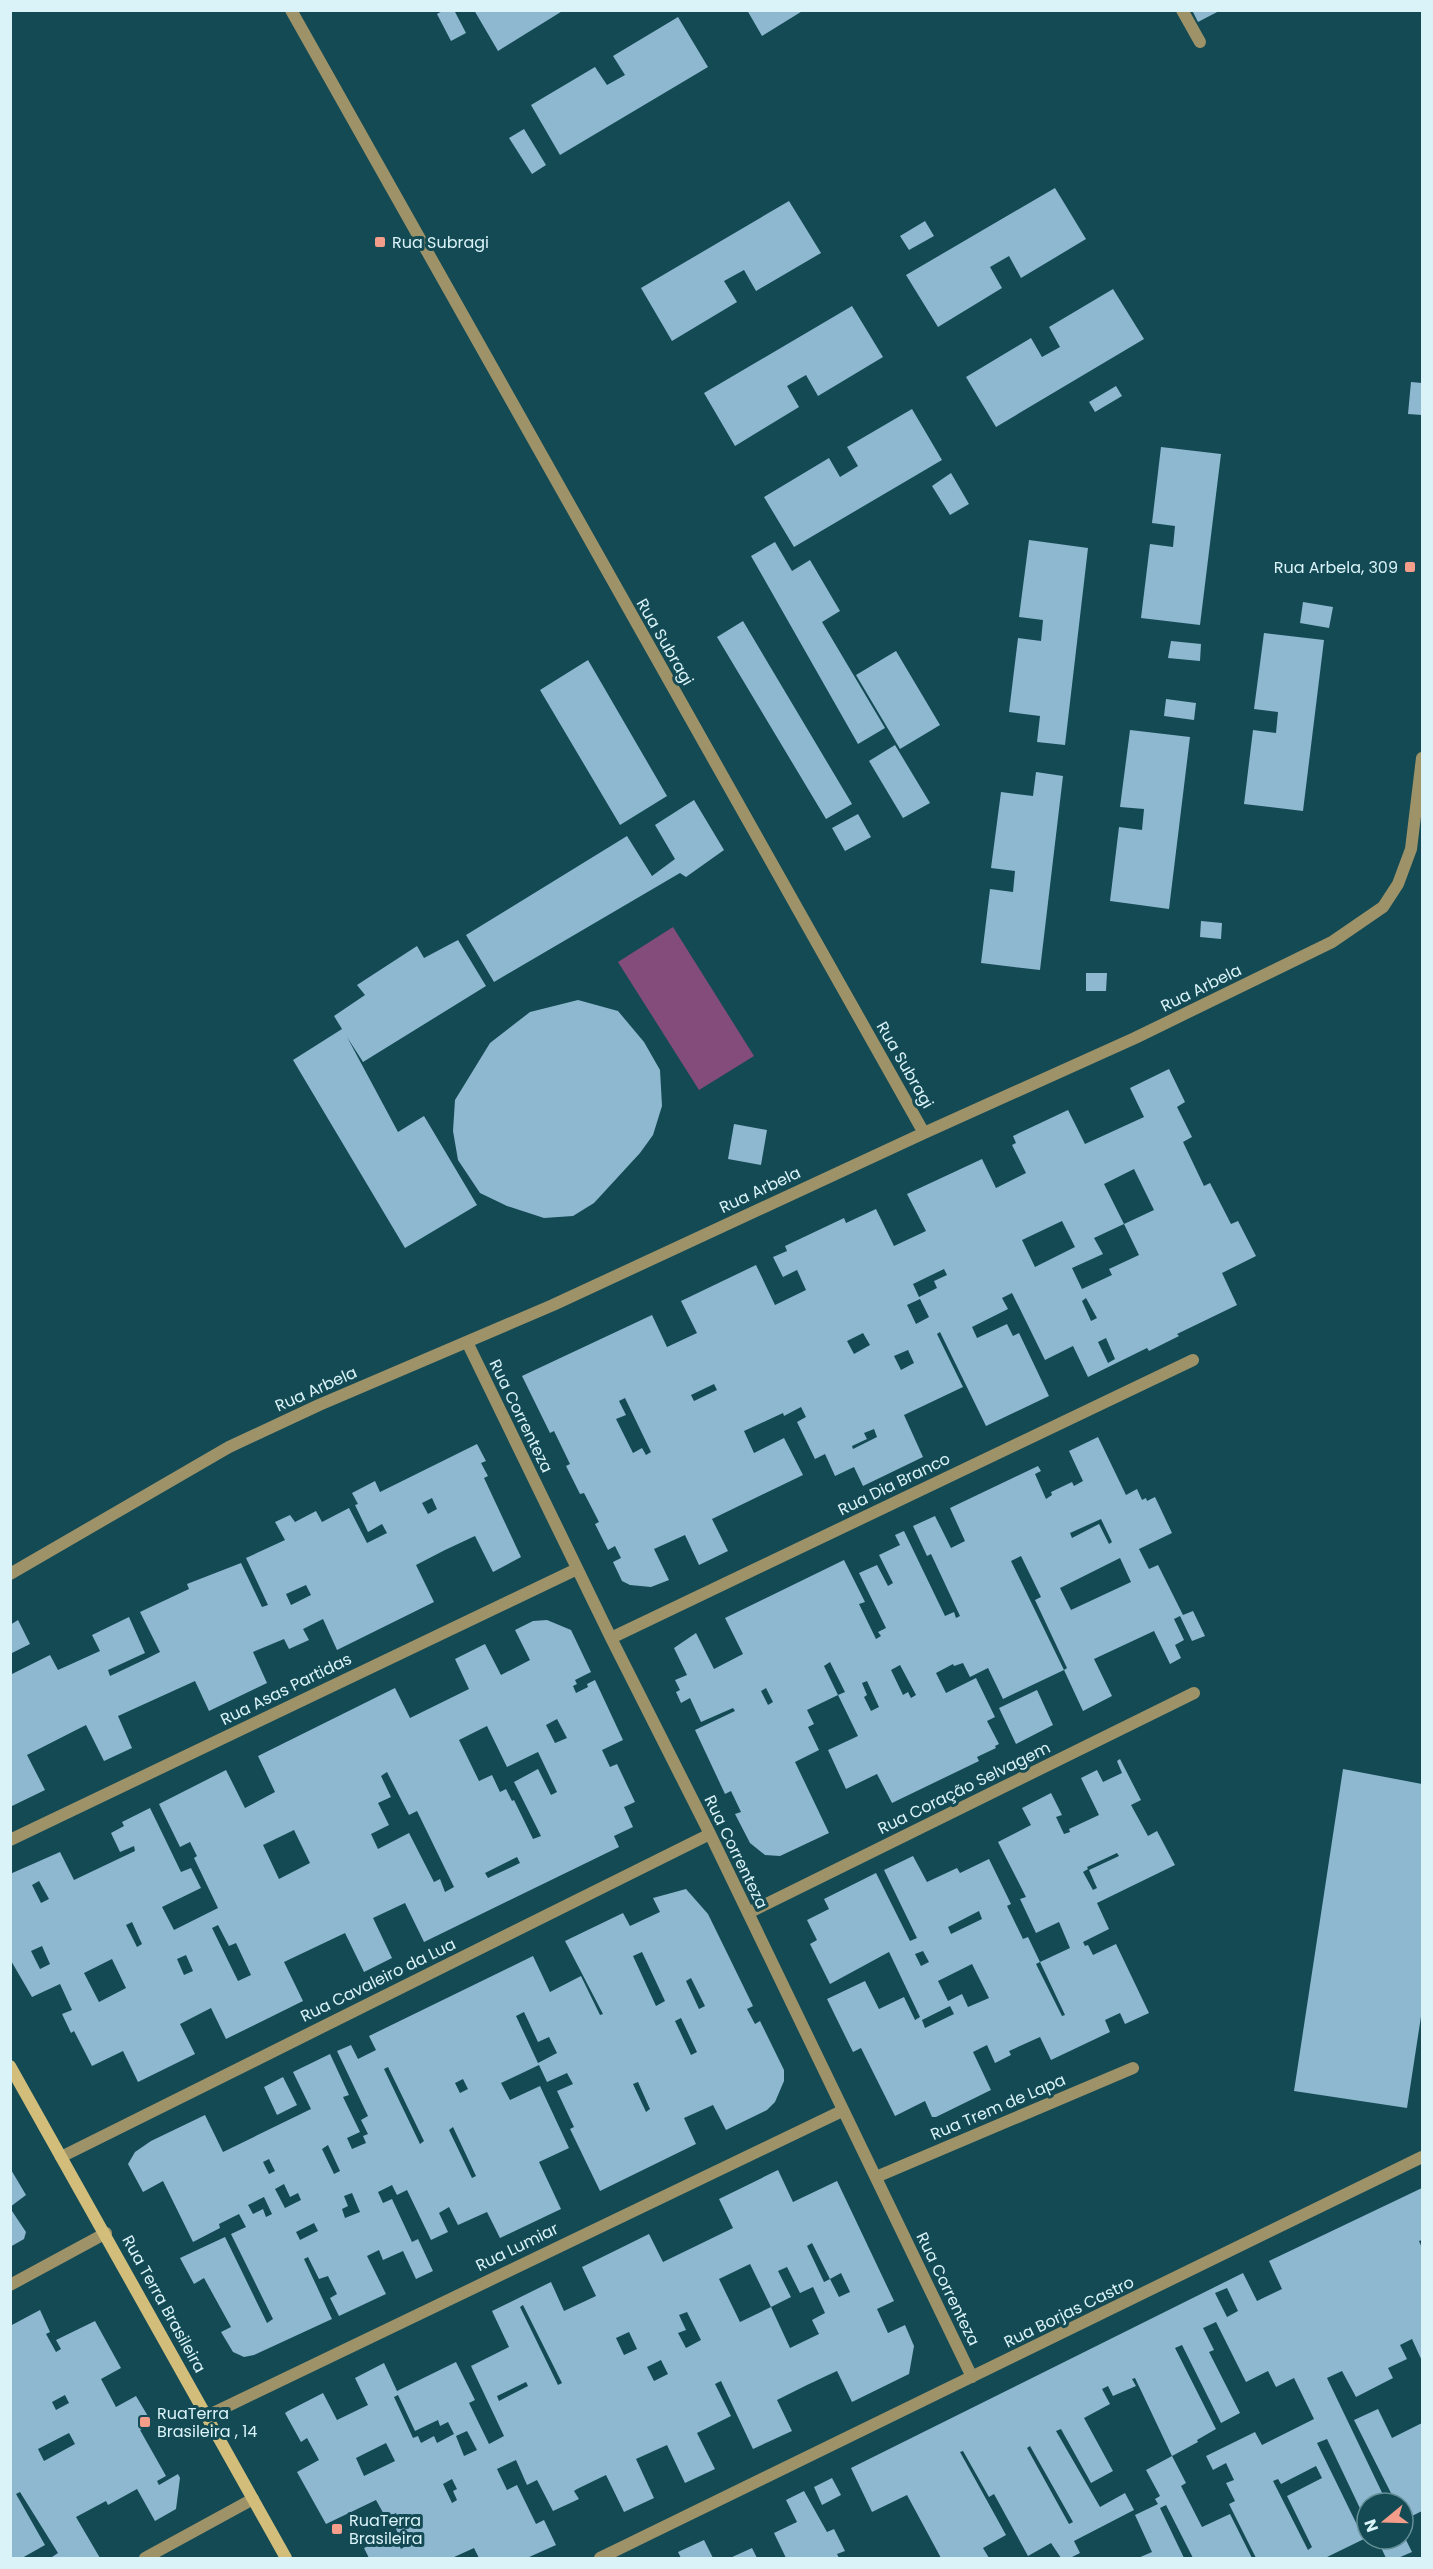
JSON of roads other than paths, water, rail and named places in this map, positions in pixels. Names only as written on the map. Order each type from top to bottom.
[{"type":"street","name":"Rua Subragi","points":[[291,10],[924,1133]]},
{"type":"street","points":[[1182,10],[1200,42]]},
{"type":"street","name":"Rua Arbela","points":[[10,1574],[229,1447],[319,1405],[553,1305],[1135,1038],[1332,942],[1383,907],[1398,884],[1410,849],[1422,758]]},
{"type":"street","name":"Rua Correnteza","points":[[467,1342],[610,1638],[710,1834],[972,2378]]},
{"type":"street","name":"Rua Dia Branco","points":[[610,1638],[1193,1360]]},
{"type":"street","name":"Rua Asas Partidas","points":[[10,1840],[577,1569]]},
{"type":"street","name":"Rua Coração Selvagem","points":[[748,1912],[1194,1693]]},
{"type":"street","name":"Rua Cavaleiro da Lua","points":[[61,2157],[710,1834]]},
{"type":"street","name":"Rua Terra Brasileira","points":[[10,2066],[106,2233],[286,2559]]},
{"type":"street","name":"Rua Trem de Lapa","points":[[876,2177],[1133,2068]]},
{"type":"street","name":"Rua Lumiar","points":[[207,2416],[842,2111]]},
{"type":"street","name":"Rua Borjas Castro","points":[[600,2559],[1422,2157]]},
{"type":"street","points":[[10,2285],[106,2233]]},
{"type":"street","points":[[145,2559],[253,2499]]},
{"type":"place","name":"Rua Subragi","points":[[380,242]]},
{"type":"place","name":"Rua Arbela, 309","points":[[1410,567]]},
{"type":"place","name":"RuaTerra Brasileira , 14","points":[[145,2422]]},
{"type":"place","name":"RuaTerra Brasileira","points":[[337,2529]]}]
